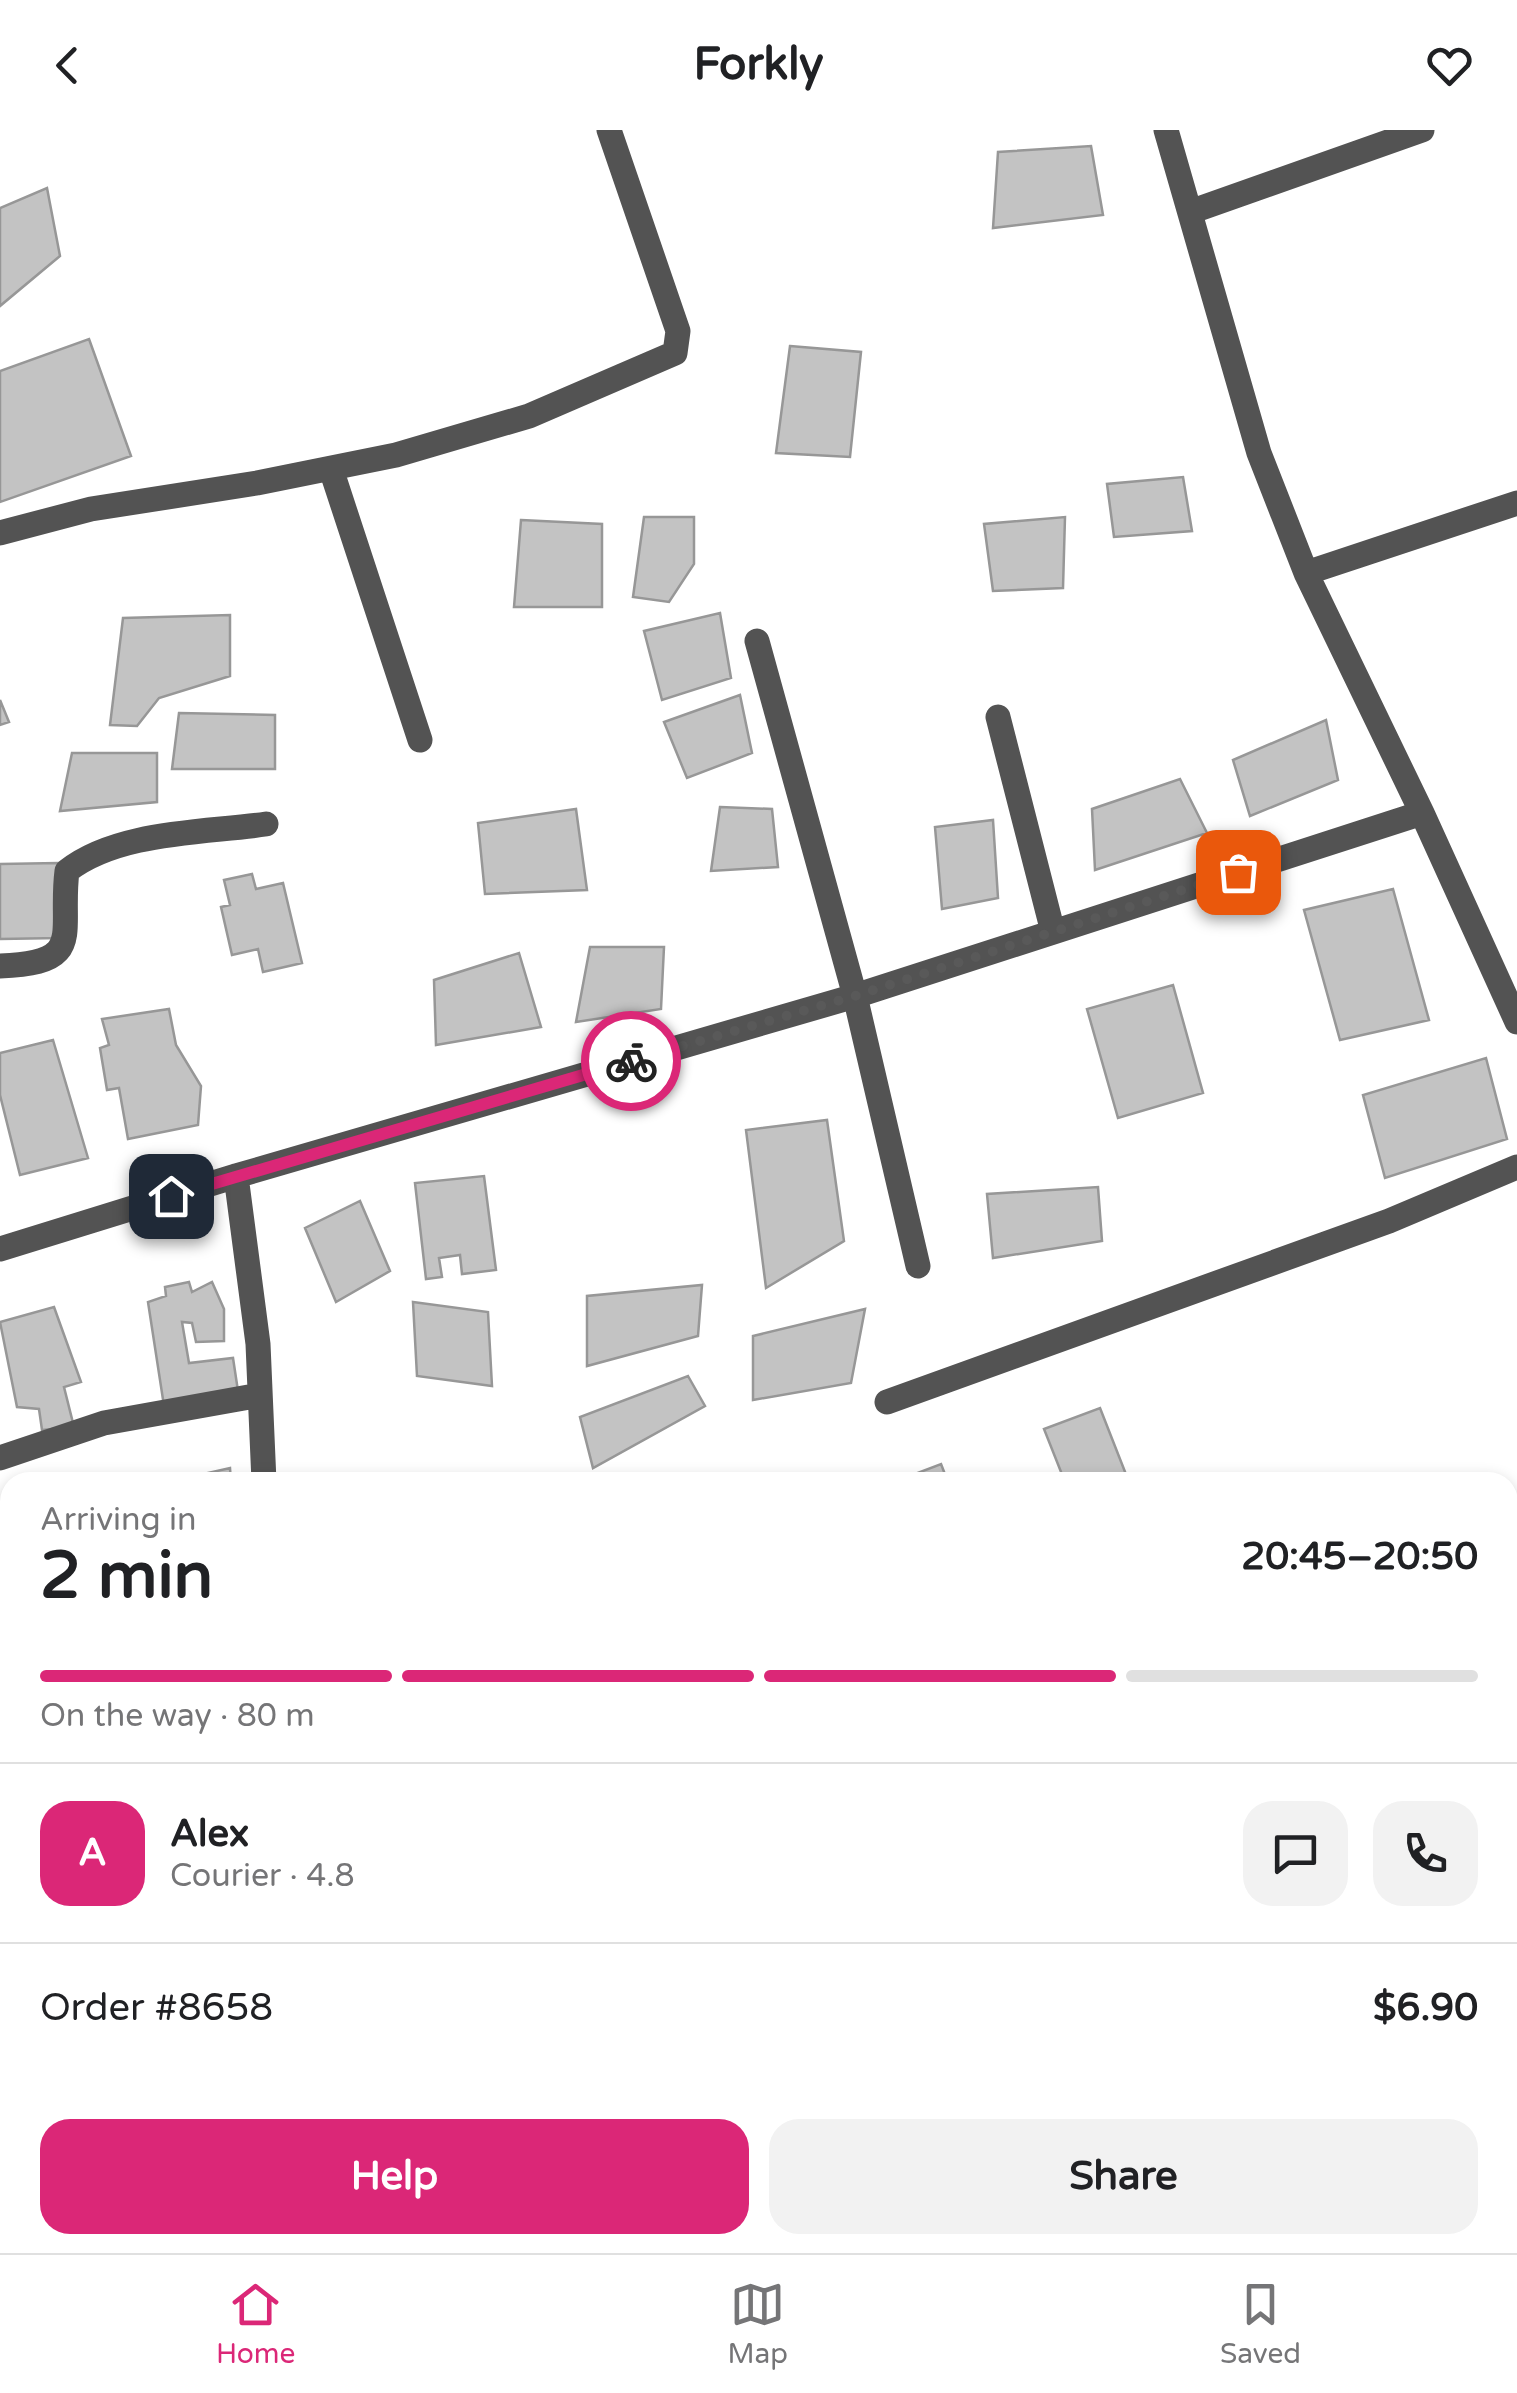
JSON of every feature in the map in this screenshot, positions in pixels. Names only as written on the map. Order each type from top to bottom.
[{"type":"street","points":[[0,533],[90,509],[396,455],[529,416],[675,353],[678,331],[610,130]]},
{"type":"street","points":[[1166,130],[1259,453],[1306,573],[1422,812],[1517,1022]]},
{"type":"street","points":[[1190,212],[1422,130]]},
{"type":"street","points":[[331,469],[420,740]]},
{"type":"street","points":[[1306,573],[1517,503]]},
{"type":"street","points":[[757,641],[855,996],[918,1266]]},
{"type":"street","points":[[998,717],[1053,932]]},
{"type":"street","points":[[0,1249],[236,1176],[855,996],[1422,812]]},
{"type":"street","points":[[0,966],[34,964],[52,958],[64,944],[68,870],[87,856],[121,844],[266,824]]},
{"type":"street","points":[[887,1402],[1370,1228],[1517,1167]]},
{"type":"street","points":[[236,1176],[258,1344],[264,1472]]},
{"type":"street","points":[[0,1458],[104,1423],[260,1394]]},
{"type":"building","points":[[1091,146],[1103,215],[993,228],[998,152]]},
{"type":"building","points":[[47,188],[60,256],[0,306],[0,208]]},
{"type":"building","points":[[89,339],[131,456],[0,502],[0,371]]},
{"type":"building","points":[[790,346],[861,352],[850,457],[776,453]]},
{"type":"building","points":[[1183,477],[1192,531],[1114,537],[1107,484]]},
{"type":"building","points":[[644,517],[694,517],[694,564],[669,602],[633,597]]},
{"type":"building","points":[[1065,517],[1063,588],[993,591],[984,524]]},
{"type":"building","points":[[521,520],[602,524],[602,607],[514,607]]},
{"type":"building","points":[[720,613],[731,678],[662,700],[644,631]]},
{"type":"building","points":[[230,615],[230,676],[159,698],[137,726],[110,725],[123,618]]},
{"type":"building","points":[[740,695],[752,753],[687,778],[664,722]]},
{"type":"building","points":[[0,700],[9,722],[0,725]]},
{"type":"building","points":[[179,713],[275,715],[275,769],[172,769]]},
{"type":"building","points":[[1326,720],[1338,780],[1250,816],[1233,760]]},
{"type":"building","points":[[72,753],[157,753],[157,802],[60,811]]},
{"type":"building","points":[[1180,779],[1207,833],[1095,870],[1092,809]]},
{"type":"building","points":[[720,807],[772,809],[778,867],[711,871]]},
{"type":"building","points":[[576,809],[587,890],[485,894],[478,823]]},
{"type":"building","points":[[993,820],[998,898],[942,909],[935,827]]},
{"type":"building","points":[[58,863],[59,938],[0,939],[0,864]]},
{"type":"building","points":[[252,874],[256,889],[283,883],[302,963],[263,972],[258,949],[232,955],[221,907],[230,905],[224,880]]},
{"type":"building","points":[[1393,889],[1429,1020],[1340,1040],[1304,910]]},
{"type":"building","points":[[590,947],[664,947],[661,1009],[576,1022]]},
{"type":"building","points":[[519,953],[541,1027],[436,1045],[434,980]]},
{"type":"building","points":[[1173,985],[1203,1093],[1118,1118],[1087,1009]]},
{"type":"building","points":[[169,1009],[176,1045],[201,1086],[198,1125],[128,1139],[119,1088],[107,1090],[100,1048],[109,1045],[102,1019]]},
{"type":"building","points":[[53,1040],[88,1158],[20,1175],[0,1095],[0,1053]]},
{"type":"building","points":[[1486,1058],[1507,1139],[1385,1178],[1363,1095]]},
{"type":"building","points":[[827,1120],[844,1241],[766,1288],[746,1130]]},
{"type":"building","points":[[484,1176],[496,1270],[462,1274],[460,1255],[439,1258],[442,1277],[426,1279],[415,1183]]},
{"type":"building","points":[[1098,1187],[1102,1241],[993,1258],[987,1194]]},
{"type":"building","points":[[360,1201],[390,1271],[336,1302],[305,1228]]},
{"type":"building","points":[[189,1282],[192,1292],[212,1282],[224,1309],[224,1341],[196,1342],[192,1323],[182,1322],[189,1363],[233,1358],[238,1391],[164,1406],[148,1302],[166,1296],[165,1287]]},
{"type":"building","points":[[702,1285],[698,1336],[587,1366],[587,1296]]},
{"type":"building","points":[[413,1302],[488,1312],[492,1386],[417,1376]]},
{"type":"building","points":[[54,1307],[81,1382],[64,1387],[74,1427],[42,1430],[39,1409],[17,1407],[0,1322]]},
{"type":"building","points":[[865,1309],[851,1383],[753,1400],[753,1336]]},
{"type":"building","points":[[688,1376],[705,1406],[593,1468],[580,1417]]},
{"type":"building","points":[[1100,1408],[1125,1472],[1061,1472],[1044,1429]]},
{"type":"building","points":[[941,1464],[944,1472],[920,1472]]},
{"type":"way so far","points":[[631,1061],[855,996],[1238,872]]},
{"type":"route","points":[[171,1196],[631,1061]]}]
